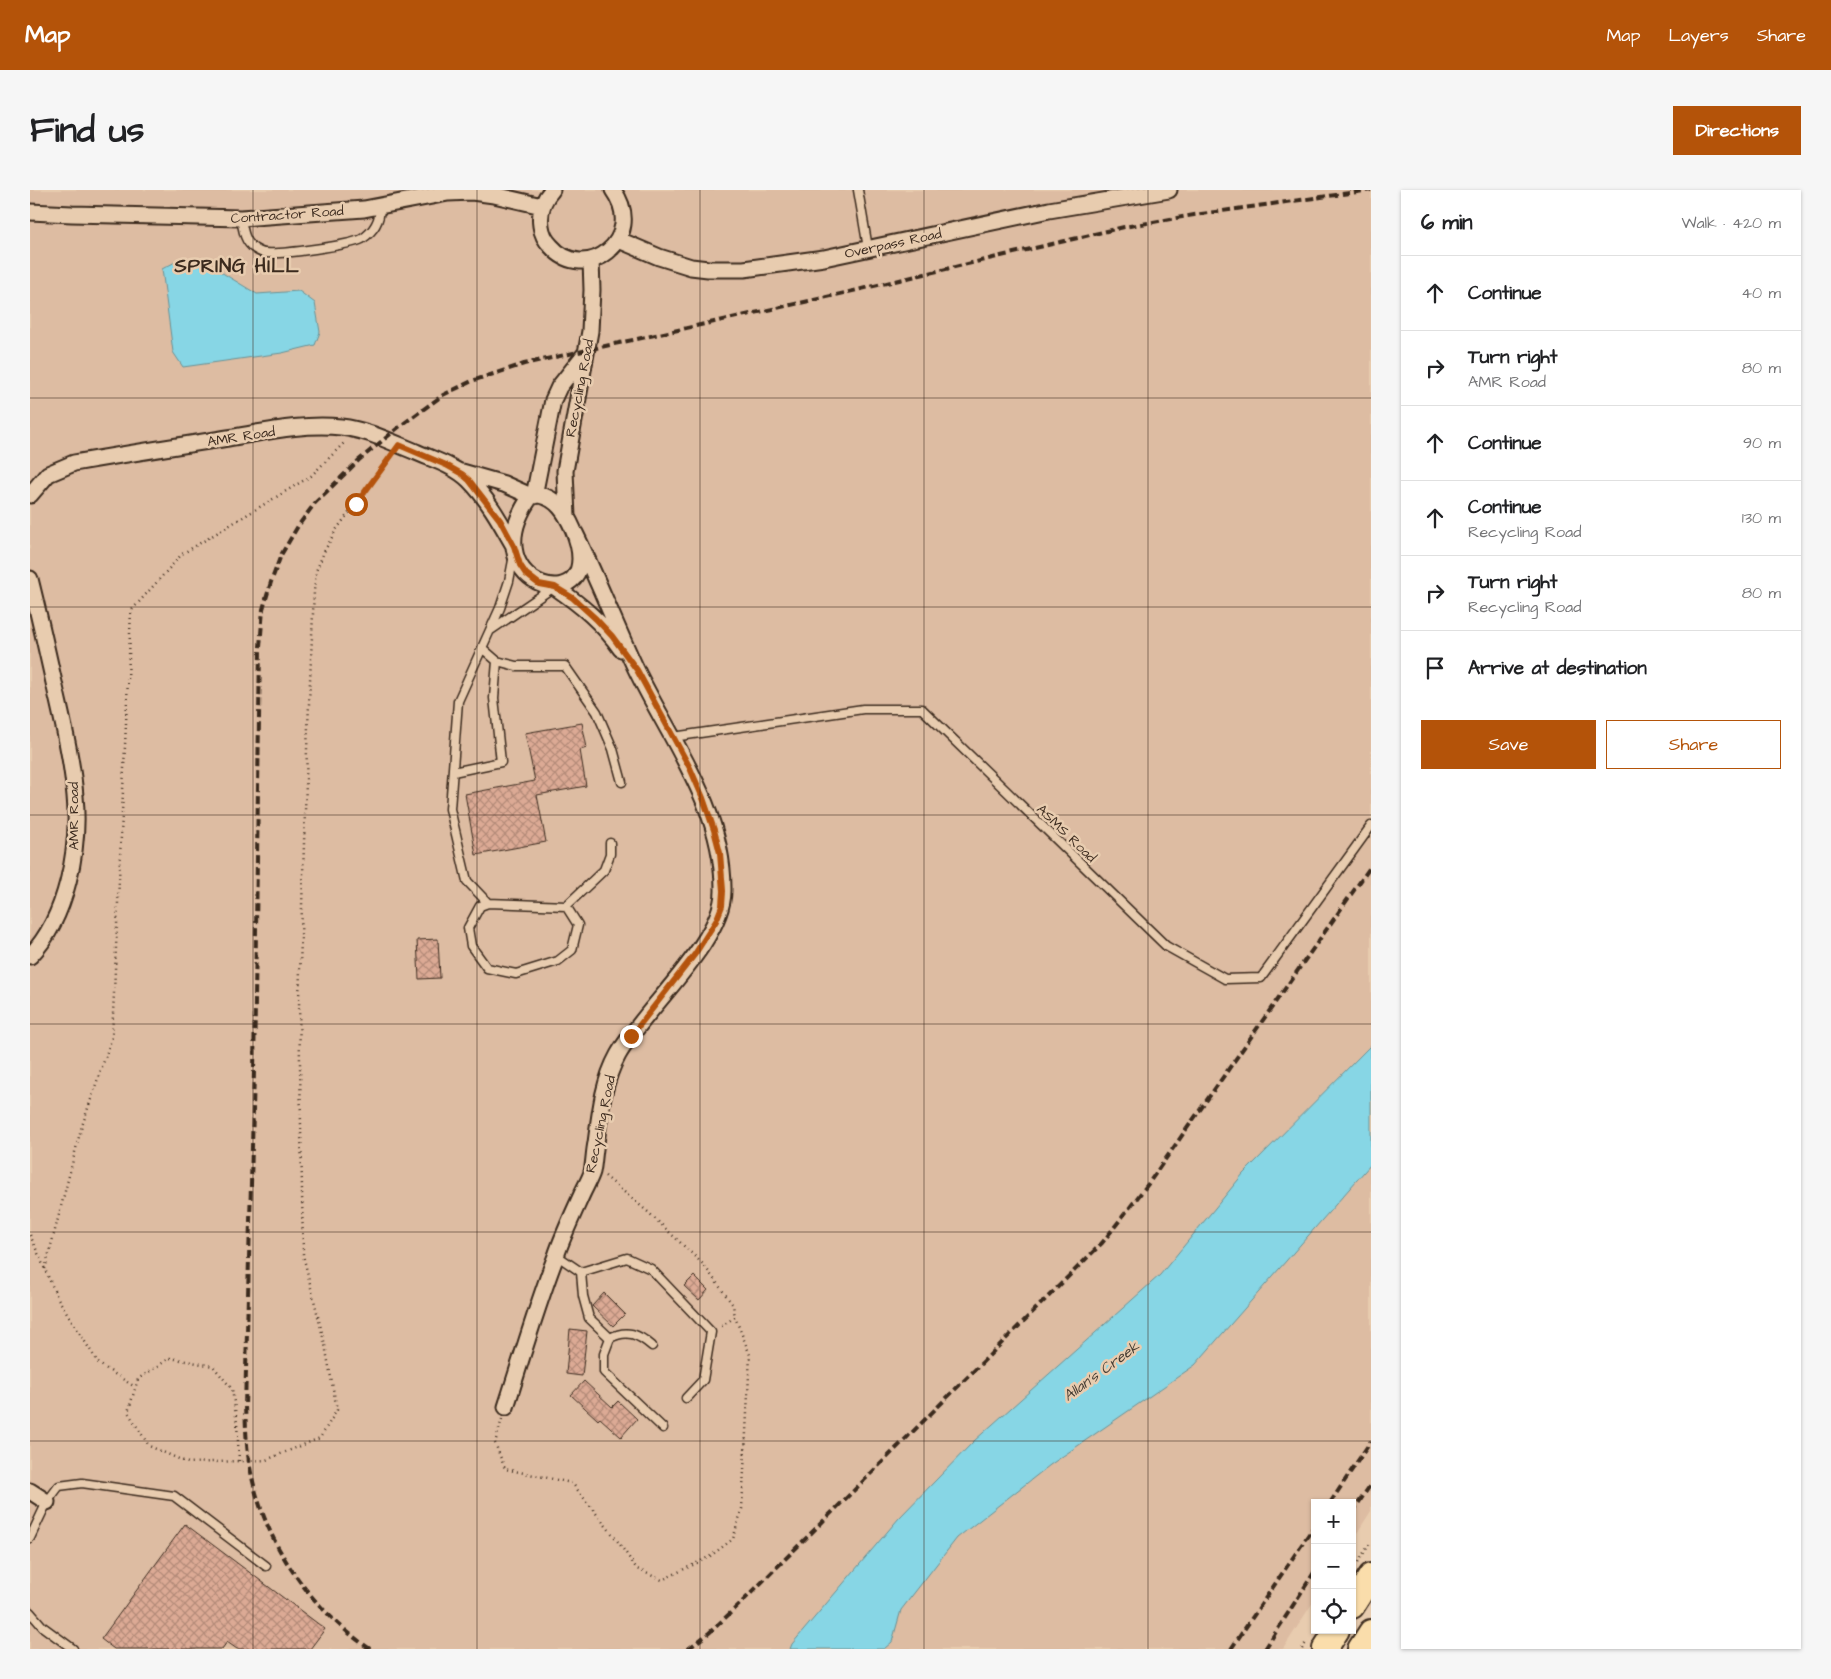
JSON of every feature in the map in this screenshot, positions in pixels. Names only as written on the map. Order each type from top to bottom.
[{"type":"main road","points":[[1356,1598],[1367,1576]]},
{"type":"main road","points":[[1360,1649],[1371,1632]]},
{"type":"main road","points":[[1325,1649],[1334,1634]]},
{"type":"street","points":[[552,190],[545,199],[540,217],[546,241],[555,251],[572,259],[591,260],[607,253],[619,240],[624,219],[618,193]]},
{"type":"street","name":"Overpass Road","points":[[619,240],[674,262],[708,269],[778,265],[824,258],[1049,210],[1169,190]]},
{"type":"street","name":"Contractor Road","points":[[30,212],[241,218],[380,207],[448,193],[472,191],[542,206]]},
{"type":"street","name":"Recycling Road","points":[[567,516],[565,483],[567,455],[588,350],[592,308],[591,260]]},
{"type":"street","points":[[588,350],[559,387],[553,400],[532,496],[519,520],[514,549],[520,565],[526,574],[539,584],[554,587],[582,606],[600,623],[637,670]]},
{"type":"street","name":"AMR Road","points":[[30,495],[48,474],[74,463],[286,428],[324,426],[358,430],[399,445],[456,470],[504,484],[532,496]]},
{"type":"street","name":"AMR Road","points":[[456,470],[476,488],[500,520],[514,549]]},
{"type":"street","points":[[532,496],[539,495],[549,498],[560,506],[575,533],[580,550],[579,568],[569,581],[554,587]]},
{"type":"street","name":"Recycling Road","points":[[506,1407],[556,1255],[592,1172],[601,1103],[614,1062],[631,1036],[699,948],[716,921],[722,906],[722,871],[714,830],[690,768],[637,670],[575,533]]},
{"type":"street","name":"AMR Road","points":[[30,580],[68,748],[76,798],[75,833],[66,892],[58,914],[48,933],[30,956]]},
{"type":"street","points":[[30,1491],[47,1502]]},
{"type":"lane","points":[[858,190],[868,248]]},
{"type":"lane","points":[[241,218],[245,237],[255,249],[266,253],[278,253],[356,241],[367,235],[375,227],[380,218],[380,207]]},
{"type":"lane","points":[[488,903],[467,882],[450,808],[458,701],[505,595],[514,549]]},
{"type":"lane","points":[[490,631],[554,587]]},
{"type":"lane","points":[[482,648],[497,661],[516,666],[565,666],[597,712],[614,749],[622,782]]},
{"type":"lane","points":[[453,772],[501,762],[494,698],[497,661]]},
{"type":"lane","name":"ASMS Road","points":[[673,737],[863,709],[922,709],[1166,946],[1225,979],[1261,978],[1371,826]]},
{"type":"lane","points":[[566,906],[578,925],[572,950],[558,961],[516,974],[487,968],[471,946],[468,928],[480,906],[488,903],[566,906],[604,870],[610,854],[610,844]]},
{"type":"lane","points":[[556,1255],[581,1272]]},
{"type":"lane","points":[[581,1272],[628,1258],[651,1269],[711,1332],[702,1380],[686,1398]]},
{"type":"lane","points":[[581,1272],[583,1296],[589,1318],[610,1338]]},
{"type":"lane","points":[[652,1346],[641,1336],[621,1333],[610,1338],[604,1354],[604,1372],[663,1428]]},
{"type":"lane","points":[[30,1538],[47,1502],[60,1486],[82,1483],[174,1496],[266,1566]]},
{"type":"lane","points":[[30,1612],[43,1628],[73,1649]]},
{"type":"path","points":[[45,1269],[81,1129],[112,1037],[131,611],[182,554],[311,476],[358,430]]},
{"type":"path","points":[[239,1461],[237,1423],[232,1389],[213,1366],[170,1358],[138,1379],[128,1412],[150,1446],[188,1464],[266,1460],[320,1438],[337,1410],[325,1345],[303,1255],[299,1000],[306,759],[314,591],[316,571],[332,537],[399,445]]},
{"type":"path","points":[[506,1407],[495,1443],[505,1469],[572,1483],[614,1536],[637,1569],[662,1580],[709,1557],[733,1539],[742,1509],[750,1355],[733,1305],[703,1264],[648,1212],[606,1176],[592,1172]]},
{"type":"path","points":[[30,1235],[57,1297],[99,1364],[136,1388]]},
{"type":"path","points":[[711,1332],[736,1317]]},
{"type":"path","points":[[1367,1576],[1371,1542]]},
{"type":"shaded area","points":[[30,190],[1371,190],[1371,1511],[1356,1535],[1356,1499],[1311,1499],[1311,1605],[1283,1649],[30,1649]]},
{"type":"water","points":[[179,260],[206,263],[257,294],[299,291],[315,303],[320,332],[315,345],[282,353],[183,367],[173,352],[162,269]]},
{"type":"water","name":"Allan's Creek","points":[[1371,1045],[1371,1164],[1195,1365],[1050,1465],[957,1538],[901,1610],[892,1642],[884,1649],[790,1649],[792,1644],[899,1518],[974,1441],[1160,1275],[1243,1174]]},
{"type":"building","points":[[582,723],[587,748],[580,750],[586,786],[537,795],[546,842],[476,855],[465,794],[535,781],[525,733]]},
{"type":"building","points":[[438,939],[440,978],[419,979],[417,940]]},
{"type":"building","points":[[694,1276],[708,1290],[699,1300],[684,1286]]},
{"type":"building","points":[[604,1293],[625,1314],[613,1326],[592,1306]]},
{"type":"building","points":[[570,1329],[587,1331],[582,1376],[566,1374]]},
{"type":"building","points":[[584,1381],[612,1407],[618,1401],[637,1419],[621,1437],[600,1418],[598,1420],[571,1395]]},
{"type":"building","points":[[185,1524],[325,1629],[310,1649],[237,1649],[227,1642],[222,1649],[114,1649],[101,1639]]},
{"type":"railway","points":[[370,1649],[326,1612],[290,1567],[264,1517],[255,1489],[247,1441],[245,1407],[254,1072],[260,647],[263,609],[271,582],[281,555],[298,526],[315,503],[359,460],[399,427],[443,395],[472,381],[524,364],[836,295],[1124,227],[1371,190]]},
{"type":"railway","points":[[688,1649],[709,1633],[741,1603],[1102,1243],[1148,1184],[1371,866]]},
{"type":"railway","points":[[1333,1499],[1371,1441]]},
{"type":"railway","points":[[1356,1507],[1371,1484]]},
{"type":"railway","points":[[1231,1649],[1311,1531]]},
{"type":"railway","points":[[1265,1649],[1311,1577]]},
{"type":"district","name":"SPRING HILL","points":[[237,265]]},
{"type":"route","points":[[356,504],[399,445],[462,474],[476,488],[500,520],[514,546],[520,565],[526,574],[539,584],[555,587],[573,598],[612,636],[637,670],[690,768],[703,798],[720,853],[723,891],[722,906],[716,921],[695,954],[631,1036]]}]
